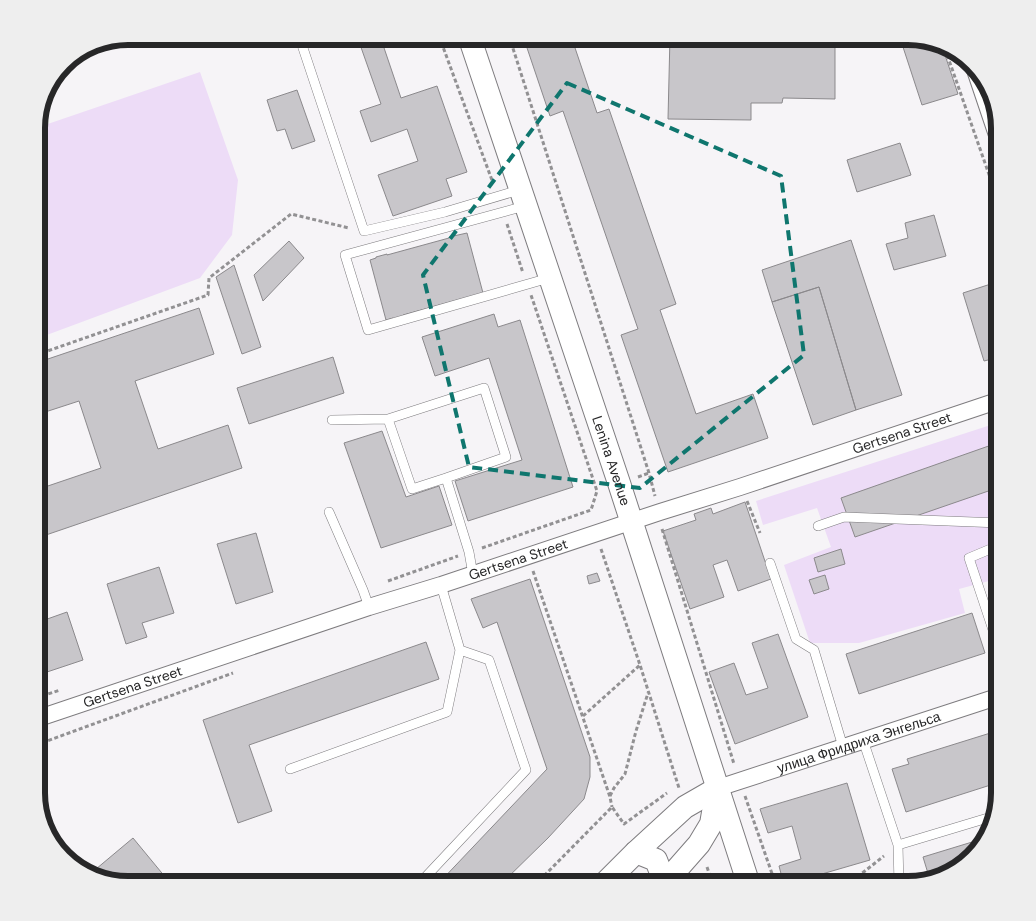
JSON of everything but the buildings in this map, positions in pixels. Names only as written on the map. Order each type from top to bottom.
[{"type":"main road","name":"Lenina Avenue","points":[[472,45],[619,483],[747,876]]},
{"type":"main road","points":[[612,876],[685,807],[718,788]]},
{"type":"main road","points":[[671,876],[699,844],[710,824],[718,788]]},
{"type":"main road","points":[[636,852],[656,860],[661,876]]},
{"type":"street","name":"Gertsena Street","points":[[45,716],[369,607],[473,575],[991,403]]},
{"type":"street","name":"улица Фридриха Энгельса","points":[[718,788],[991,699]]},
{"type":"lane","points":[[302,45],[364,231],[445,212],[522,198]]},
{"type":"lane","points":[[522,198],[345,255],[368,330],[549,278]]},
{"type":"lane","points":[[332,420],[388,419],[484,388],[506,457],[412,488],[388,419]]},
{"type":"lane","points":[[446,478],[470,552],[473,575]]},
{"type":"lane","points":[[329,512],[369,607]]},
{"type":"lane","points":[[818,526],[844,517],[991,523]]},
{"type":"lane","points":[[991,549],[969,558],[991,624]]},
{"type":"lane","points":[[770,563],[796,639],[814,650],[843,747]]},
{"type":"lane","points":[[290,769],[447,712],[460,650],[441,585]]},
{"type":"lane","points":[[426,876],[526,770],[489,660],[460,650]]},
{"type":"lane","points":[[863,740],[898,845],[900,876]]},
{"type":"lane","points":[[898,845],[987,818]]},
{"type":"path","points":[[512,45],[649,472],[660,512],[662,530],[739,781],[773,876]]},
{"type":"path","points":[[947,55],[991,180]]},
{"type":"path","points":[[45,352],[208,295],[209,278],[292,214],[364,231]]},
{"type":"path","points":[[740,487],[760,533]]},
{"type":"path","points":[[591,510],[596,534],[678,785]]},
{"type":"path","points":[[533,571],[612,807],[624,824],[670,791]]},
{"type":"path","points":[[582,716],[640,665]]},
{"type":"path","points":[[610,797],[614,788],[625,774],[636,730],[649,692]]},
{"type":"path","points":[[543,876],[612,807]]},
{"type":"path","points":[[858,876],[898,845]]},
{"type":"highlighted area","points":[[567,83],[781,176],[804,355],[640,488],[469,467],[423,275]]},
{"type":"shaded area","points":[[200,72],[238,180],[232,235],[200,278],[45,336],[45,125]]},
{"type":"shaded area","points":[[991,425],[991,580],[959,589],[965,613],[859,643],[810,643],[784,565],[831,547],[817,508],[763,525],[756,501]]}]
